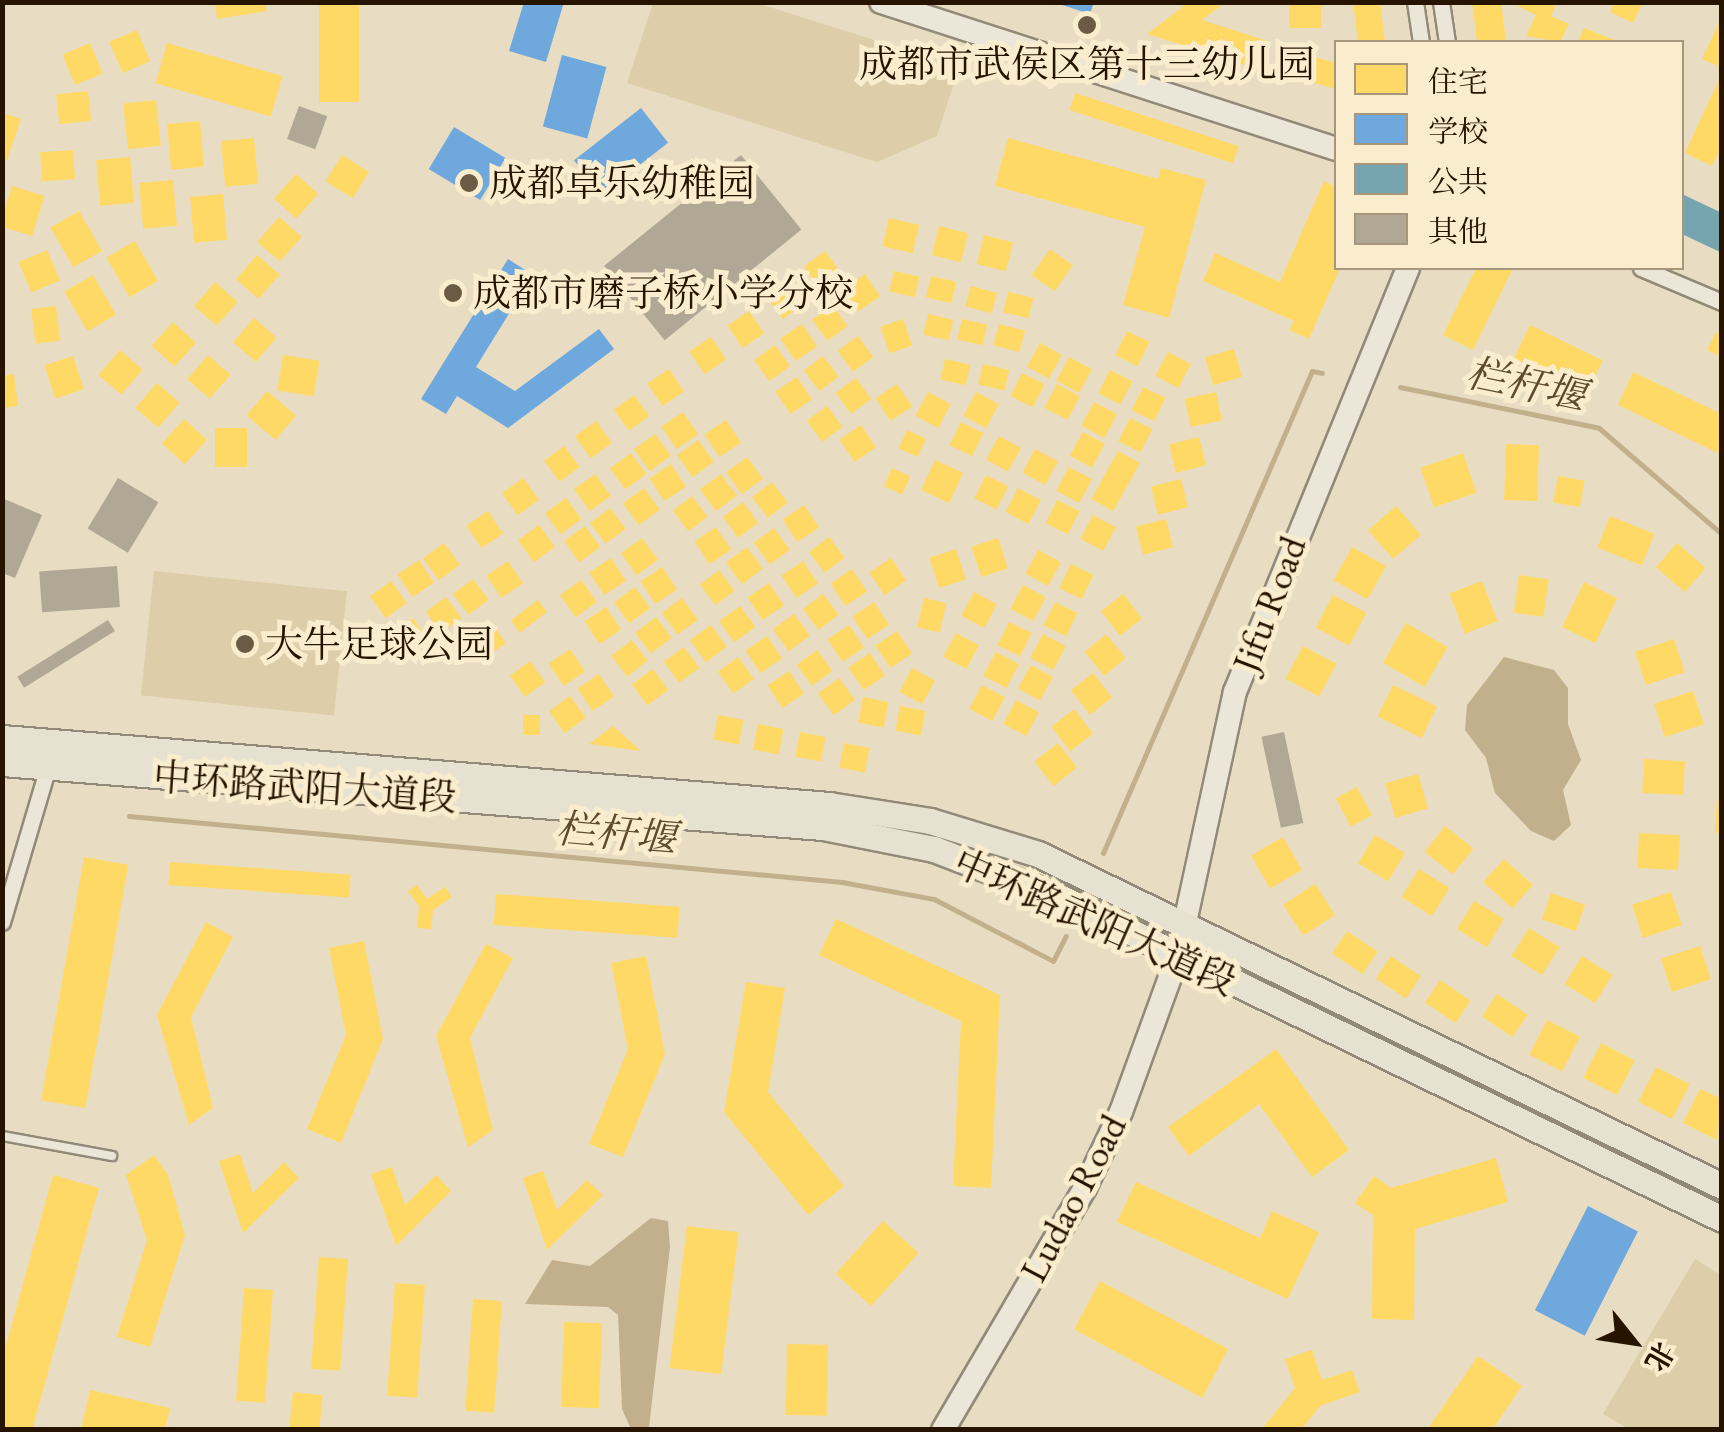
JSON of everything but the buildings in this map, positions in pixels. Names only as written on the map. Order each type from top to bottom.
[{"type":"main road","name":"中环路武阳大道段","points":[[2,738],[51,754],[823,826],[934,849],[1007,874],[1722,1219]]},
{"type":"main road","name":"中环路武阳大道段","points":[[2,763],[51,754],[829,805],[930,821],[1038,854],[1722,1186]]},
{"type":"street","points":[[881,2],[1334,147]]},
{"type":"street","points":[[1415,2],[1421,40]]},
{"type":"street","points":[[1441,2],[1447,40]]},
{"type":"street","name":"Jifu Road","points":[[1178,955],[1235,692],[1407,270]]},
{"type":"street","points":[[1646,270],[1722,302]]},
{"type":"street","points":[[2,922],[51,754]]},
{"type":"street","name":"Ludao Road","points":[[943,1430],[1084,1188],[1121,1112],[1178,955]]},
{"type":"lane","points":[[2,1136],[112,1156]]},
{"type":"shaded area","points":[[653,3],[757,3],[959,67],[937,136],[877,162],[627,83]]},
{"type":"shaded area","name":"大牛足球公园","points":[[154,571],[347,591],[334,716],[141,695]]},
{"type":"shaded area","points":[[1504,657],[1554,670],[1568,688],[1568,724],[1581,760],[1563,790],[1571,825],[1554,841],[1531,831],[1495,793],[1486,758],[1465,730],[1467,705]]},
{"type":"shaded area","points":[[651,1218],[668,1221],[670,1247],[649,1427],[631,1429],[622,1409],[618,1315],[608,1307],[525,1304],[552,1260],[590,1266]]},
{"type":"shaded area","points":[[1695,1259],[1721,1275],[1721,1429],[1629,1429],[1603,1414]]},
{"type":"waterway","name":"栏杆堰","points":[[1103,853],[1312,371],[1322,373]]},
{"type":"waterway","name":"栏杆堰","points":[[1400,387],[1599,428],[1722,534]]},
{"type":"waterway","name":"栏杆堰","points":[[129,816],[842,882],[934,899],[1053,961],[1066,936]]},
{"type":"place","name":"成都市武侯区第十三幼儿园","points":[[1087,25]]},
{"type":"place","name":"成都卓乐幼稚园","points":[[469,183]]},
{"type":"place","name":"成都市磨子桥小学分校","points":[[453,293]]},
{"type":"place","name":"大牛足球公园","points":[[245,644]]}]
